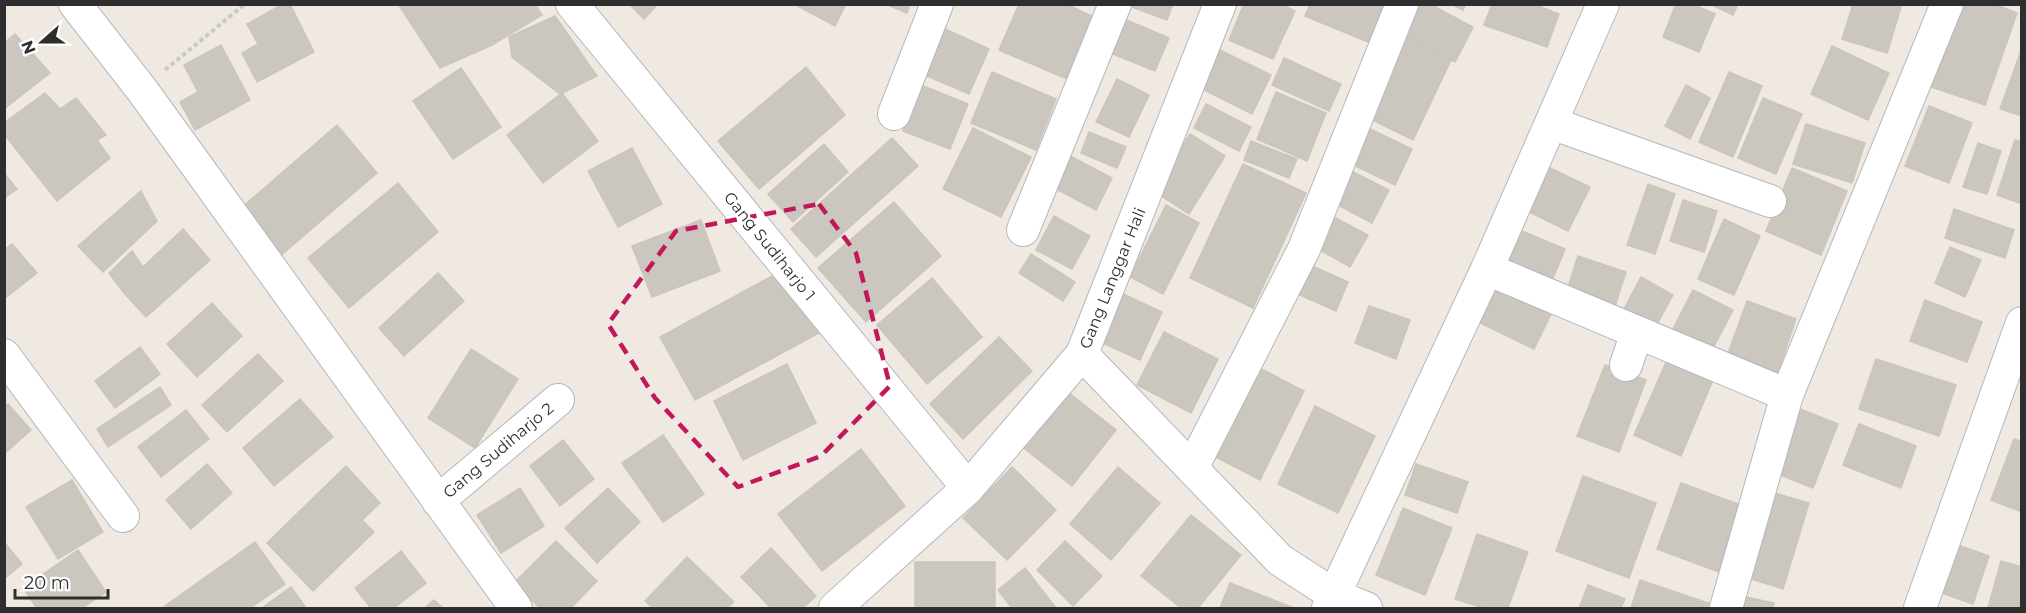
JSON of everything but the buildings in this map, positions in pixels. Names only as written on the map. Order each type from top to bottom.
[{"type":"street","points":[[75,4],[142,90],[516,609]]},
{"type":"street","name":"Gang Sudiharjo 1","points":[[572,4],[968,488]]},
{"type":"street","points":[[894,114],[937,4]]},
{"type":"street","points":[[1023,230],[1115,4]]},
{"type":"street","name":"Gang Langgar Hali","points":[[835,609],[968,488],[1082,354],[1220,4]]},
{"type":"street","points":[[1192,468],[1304,249],[1402,4]]},
{"type":"street","points":[[1331,602],[1487,269],[1603,4]]},
{"type":"street","points":[[1726,609],[1787,395],[1947,4]]},
{"type":"street","points":[[1551,123],[1770,201]]},
{"type":"street","points":[[1487,269],[1787,395]]},
{"type":"street","points":[[1920,609],[2022,323]]},
{"type":"street","points":[[1626,365],[1636,332]]},
{"type":"street","points":[[1082,354],[1280,560],[1331,602],[1366,609]]},
{"type":"street","points":[[4,355],[123,516]]},
{"type":"street","name":"Gang Sudiharjo 2","points":[[438,501],[558,399]]},
{"type":"path","points":[[142,90],[245,4]]},
{"type":"highlighted area","points":[[819,204],[856,253],[890,386],[821,456],[738,487],[655,398],[608,324],[676,231]]}]
